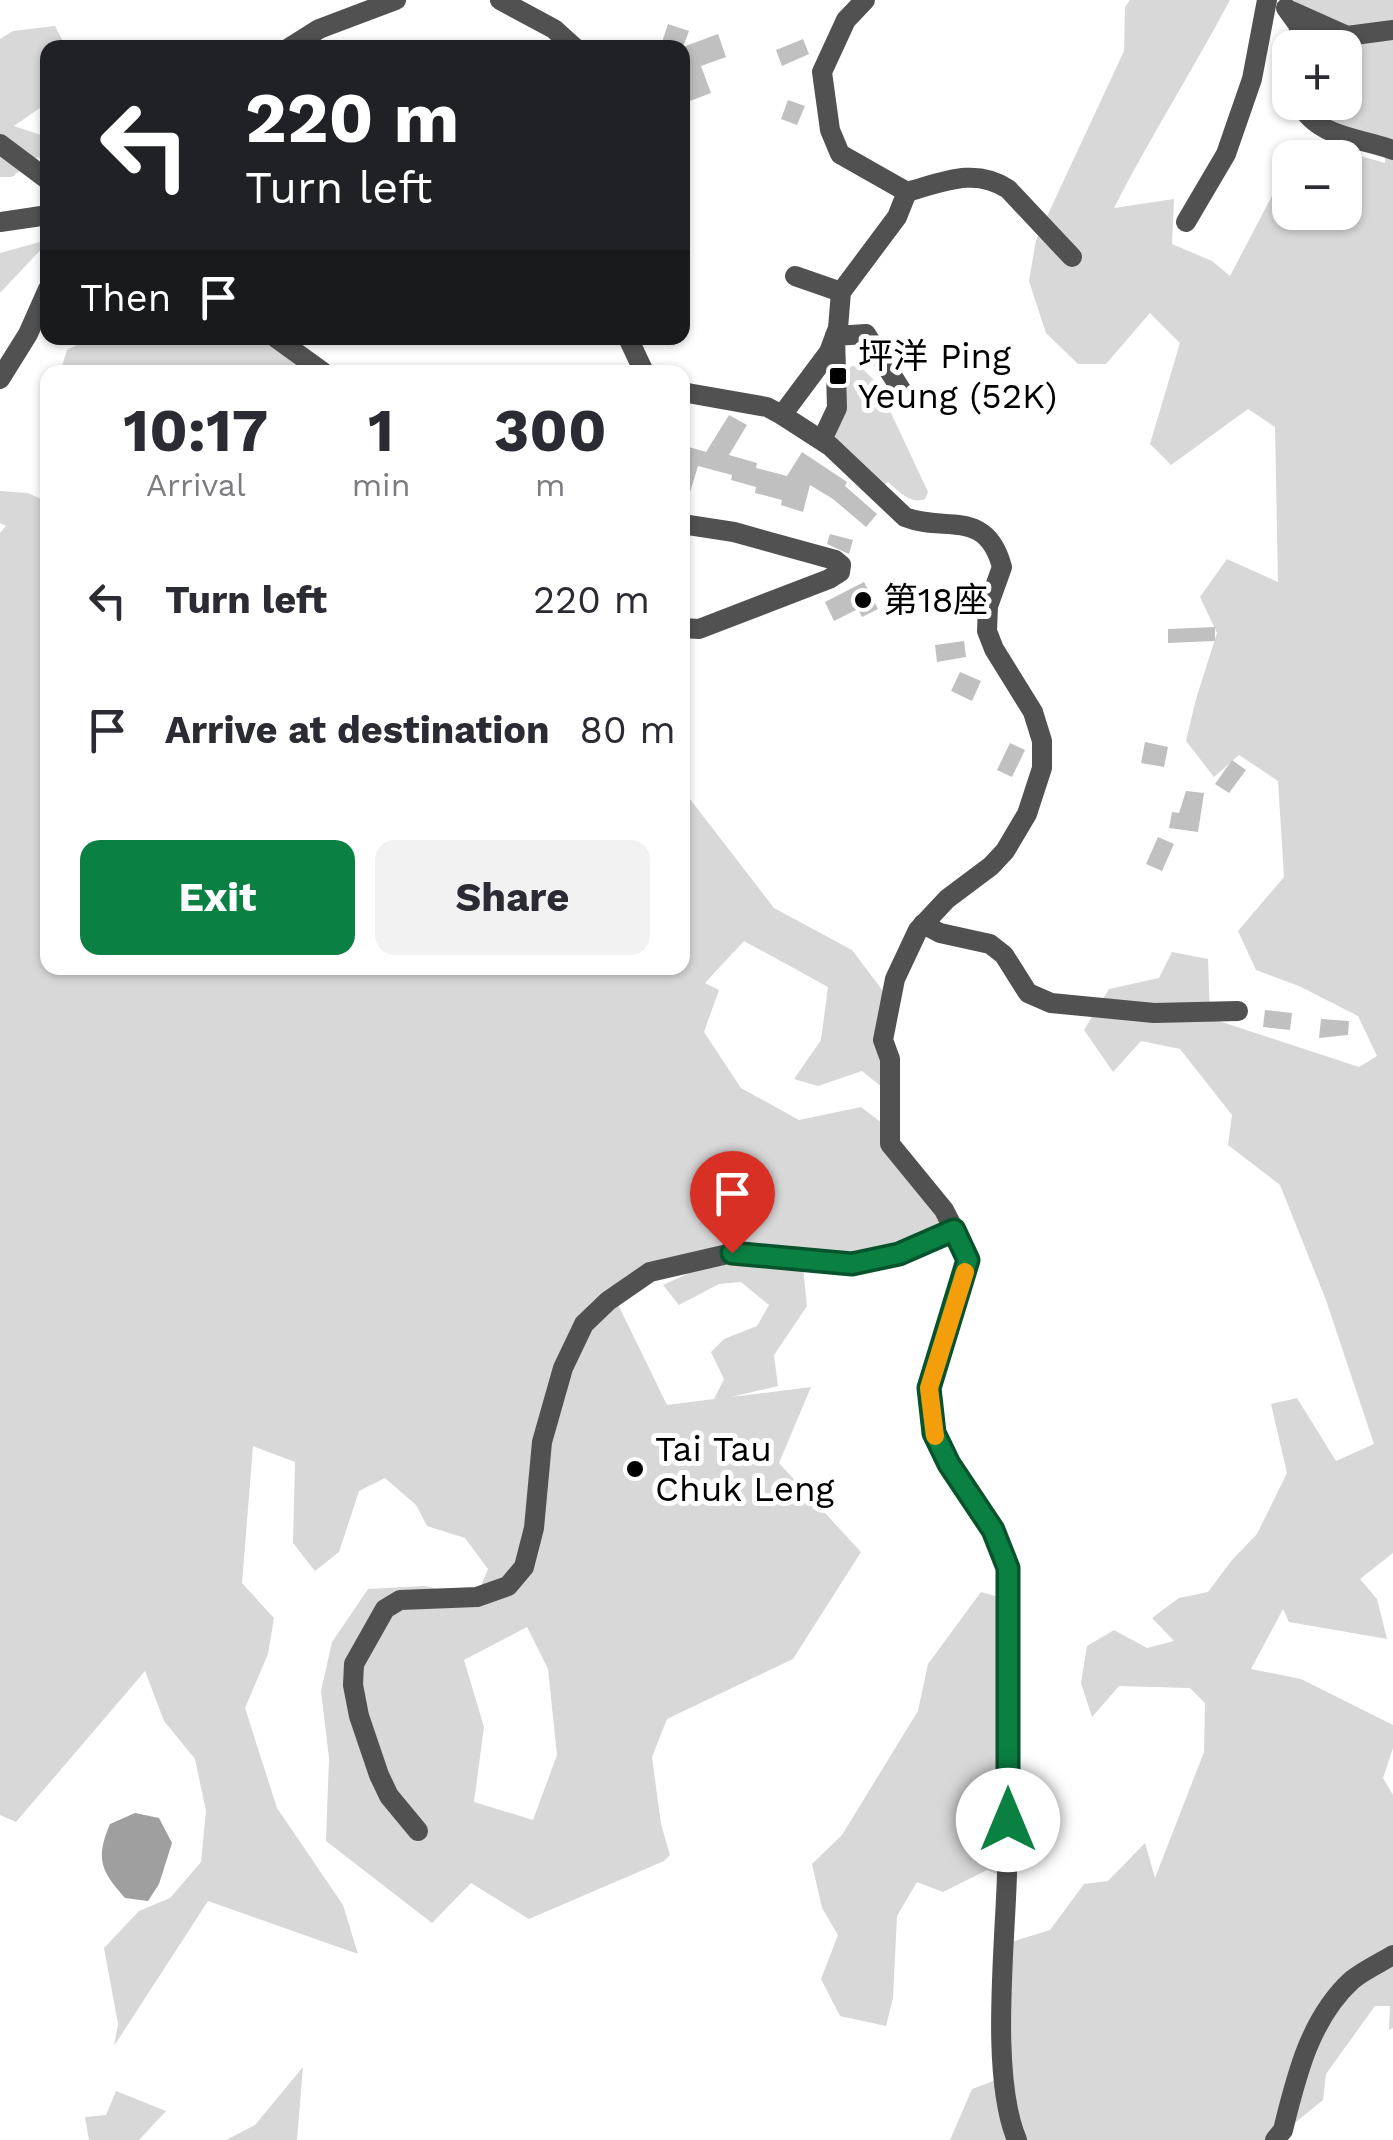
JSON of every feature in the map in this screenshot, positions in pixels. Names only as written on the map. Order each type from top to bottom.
[{"type":"street","points":[[302,40],[319,29],[396,0]]},
{"type":"street","points":[[500,0],[554,29],[566,40]]},
{"type":"street","points":[[864,0],[846,20],[822,72],[830,130],[840,154],[906,192],[977,176],[997,182],[1072,257]]},
{"type":"street","points":[[1186,222],[1226,154],[1252,79],[1269,0],[1347,36],[1393,30]]},
{"type":"street","points":[[1290,11],[1299,30]]},
{"type":"street","points":[[1308,120],[1323,129],[1393,150]]},
{"type":"street","points":[[0,144],[40,174]]},
{"type":"street","points":[[822,440],[837,408],[835,336],[841,292],[896,217],[906,192]]},
{"type":"street","points":[[0,222],[40,216]]},
{"type":"street","points":[[796,276],[841,292]]},
{"type":"street","points":[[0,379],[40,307]]},
{"type":"street","points":[[835,336],[866,334],[905,396]]},
{"type":"street","points":[[782,414],[823,361],[835,336]]},
{"type":"street","points":[[286,345],[313,365]]},
{"type":"street","points":[[690,393],[767,407],[782,414],[822,440],[905,516],[969,526],[990,544],[1002,567],[988,606],[987,631],[994,649],[1028,701],[1040,731],[1042,768],[1027,814],[991,866],[946,899],[923,924],[896,978],[883,1040],[890,1059],[890,1144],[944,1210],[968,1260],[929,1388],[936,1437],[949,1464],[993,1530],[1008,1568],[1008,1820],[1002,2056],[1008,2118],[1017,2140]]},
{"type":"street","points":[[690,525],[734,532],[835,560],[841,565],[840,572],[829,578],[699,630],[690,629]]},
{"type":"street","points":[[923,924],[940,933],[990,944],[1004,955],[1028,993],[1051,1003],[1154,1012],[1238,1011]]},
{"type":"street","points":[[418,1831],[388,1796],[379,1775],[359,1716],[353,1685],[354,1664],[385,1609],[400,1600],[476,1597],[508,1586],[524,1567],[534,1528],[542,1442],[563,1368],[584,1324],[608,1301],[650,1272],[732,1253],[852,1264],[899,1254],[954,1230]]},
{"type":"street","points":[[1276,2140],[1283,2130],[1305,2048],[1332,2004],[1353,1980],[1393,1955]]},
{"type":"shaded area","points":[[1130,0],[1230,0],[1114,208],[1174,199],[1172,244],[1212,261],[1230,276],[1272,196],[1272,230],[1362,230],[1362,156],[1385,163],[1385,147],[1317,125],[1313,120],[1362,120],[1362,30],[1299,30],[1277,3],[1393,0],[1393,1553],[1360,1579],[1377,1599],[1387,1639],[1289,1622],[1283,1609],[1251,1669],[1301,1679],[1393,1725],[1393,1748],[1383,1778],[1393,1795],[1393,2028],[1389,2030],[1390,2006],[1375,2006],[1326,2074],[1323,2100],[1274,2140],[950,2140],[972,2089],[1004,2077],[1005,1944],[1050,1930],[1084,1884],[1108,1881],[1145,1843],[1155,1878],[1204,1752],[1205,1703],[1190,1688],[1119,1686],[1092,1717],[1081,1683],[1087,1646],[1114,1630],[1147,1648],[1174,1641],[1152,1618],[1179,1598],[1208,1592],[1257,1534],[1287,1473],[1271,1404],[1297,1398],[1336,1461],[1374,1444],[1326,1300],[1280,1185],[1228,1145],[1232,1115],[1180,1049],[1141,1041],[1113,1072],[1084,1030],[1109,989],[1159,978],[1172,952],[1208,959],[1210,1018],[1359,1067],[1377,1056],[1358,1016],[1299,986],[1256,970],[1238,931],[1284,877],[1278,781],[1239,755],[1214,777],[1186,741],[1217,633],[1200,597],[1227,559],[1278,582],[1275,427],[1248,409],[1171,465],[1150,444],[1180,343],[1150,313],[1106,364],[1078,364],[1046,333],[1029,281],[1036,240],[1124,51],[1125,7]]},
{"type":"shaded area","points":[[55,26],[62,40],[40,40],[40,108],[14,126],[40,135],[40,158],[12,177],[0,177],[0,39],[13,31]]},
{"type":"shaded area","points":[[40,242],[40,250],[0,293],[0,253]]},
{"type":"shaded area","points":[[77,345],[276,345],[294,355],[300,365],[62,365],[67,350]]},
{"type":"shaded area","points":[[860,366],[877,383],[928,492],[925,499],[910,499],[888,482],[883,486],[837,440],[845,411],[847,370]]},
{"type":"shaded area","points":[[0,491],[28,493],[40,499],[40,975],[690,975],[690,799],[774,908],[852,950],[886,995],[883,1088],[862,1071],[818,1086],[794,1079],[821,1040],[828,987],[744,941],[705,983],[719,990],[704,1032],[741,1088],[799,1120],[861,1107],[890,1129],[954,1230],[892,1256],[802,1258],[807,1306],[774,1355],[778,1386],[731,1397],[811,1387],[779,1463],[861,1552],[793,1659],[667,1719],[652,1757],[661,1824],[670,1855],[529,1919],[471,1883],[432,1923],[326,1841],[329,1758],[321,1691],[332,1642],[368,1589],[424,1586],[476,1597],[488,1569],[465,1538],[427,1526],[416,1505],[385,1478],[359,1491],[339,1552],[315,1571],[293,1543],[295,1462],[253,1446],[242,1583],[274,1618],[268,1654],[245,1708],[277,1808],[343,1905],[358,1954],[208,1901],[114,2046],[118,2024],[104,1948],[139,1911],[170,1898],[201,1862],[206,1811],[195,1759],[164,1721],[145,1671],[16,1822],[0,1815],[0,533],[6,526],[0,523]],"holes":[[[690,1263],[687,1274],[663,1285],[679,1305],[719,1284],[741,1282],[769,1305],[757,1326],[724,1339],[711,1352],[724,1379],[714,1399],[667,1405],[610,1288]],[[527,1627],[548,1669],[557,1755],[533,1820],[474,1802],[484,1727],[464,1660]]]},
{"type":"shaded area","points":[[981,1592],[1009,1600],[1007,1878],[987,1870],[943,1892],[917,1882],[897,1916],[893,1998],[886,2026],[840,2016],[821,1979],[838,1935],[822,1908],[812,1864],[842,1835],[918,1711],[928,1664]]},
{"type":"shaded area","points":[[135,1813],[159,1818],[172,1843],[159,1884],[148,1901],[125,1898],[103,1864],[110,1824]]},
{"type":"shaded area","points":[[303,2067],[297,2140],[226,2140],[255,2125]]},
{"type":"shaded area","points":[[116,2091],[166,2111],[139,2140],[89,2140],[85,2117],[106,2115]]},
{"type":"building","points":[[668,24],[689,31],[686,40],[663,40]]},
{"type":"building","points":[[718,34],[726,57],[701,66],[711,93],[690,101],[690,44]]},
{"type":"building","points":[[803,39],[809,54],[782,66],[776,50]]},
{"type":"building","points":[[788,100],[805,106],[797,125],[781,119]]},
{"type":"building","points":[[729,415],[747,425],[729,455],[757,463],[756,468],[787,476],[802,452],[847,482],[845,486],[877,514],[866,527],[810,485],[803,512],[781,505],[782,500],[755,493],[756,487],[731,480],[732,475],[698,466],[690,492],[690,447],[706,452]]},
{"type":"building","points":[[830,534],[853,540],[849,554],[827,544]]},
{"type":"building","points":[[864,582],[878,609],[862,617],[858,609],[834,621],[825,602]]},
{"type":"building","points":[[1215,627],[1215,641],[1168,643],[1168,629]]},
{"type":"building","points":[[964,641],[966,657],[937,662],[935,645]]},
{"type":"building","points":[[960,672],[981,681],[972,701],[951,691]]},
{"type":"building","points":[[1145,742],[1168,747],[1164,767],[1141,763]]},
{"type":"building","points":[[1010,743],[1025,750],[1012,777],[997,770]]},
{"type":"building","points":[[1232,760],[1246,770],[1229,793],[1215,784]]},
{"type":"building","points":[[1186,791],[1204,793],[1198,832],[1169,828],[1172,812],[1179,813]]},
{"type":"building","points":[[1158,837],[1174,844],[1162,871],[1146,864]]},
{"type":"building","points":[[1265,1010],[1292,1013],[1290,1030],[1263,1027]]},
{"type":"building","points":[[1321,1019],[1349,1021],[1348,1035],[1319,1038]]},
{"type":"slow traffic","points":[[935,1436],[929,1388],[965,1272]]},
{"type":"place","name":"坪洋 Ping Yeung (52K)","points":[[838,376]]},
{"type":"place","name":"第18座","points":[[863,600]]},
{"type":"place","name":"Tai Tau Chuk Leng","points":[[635,1469]]},
{"type":"route","points":[[732,1253],[852,1264],[899,1254],[954,1230],[968,1260],[929,1388],[934,1433],[949,1464],[993,1530],[1008,1568],[1008,1820]]}]
